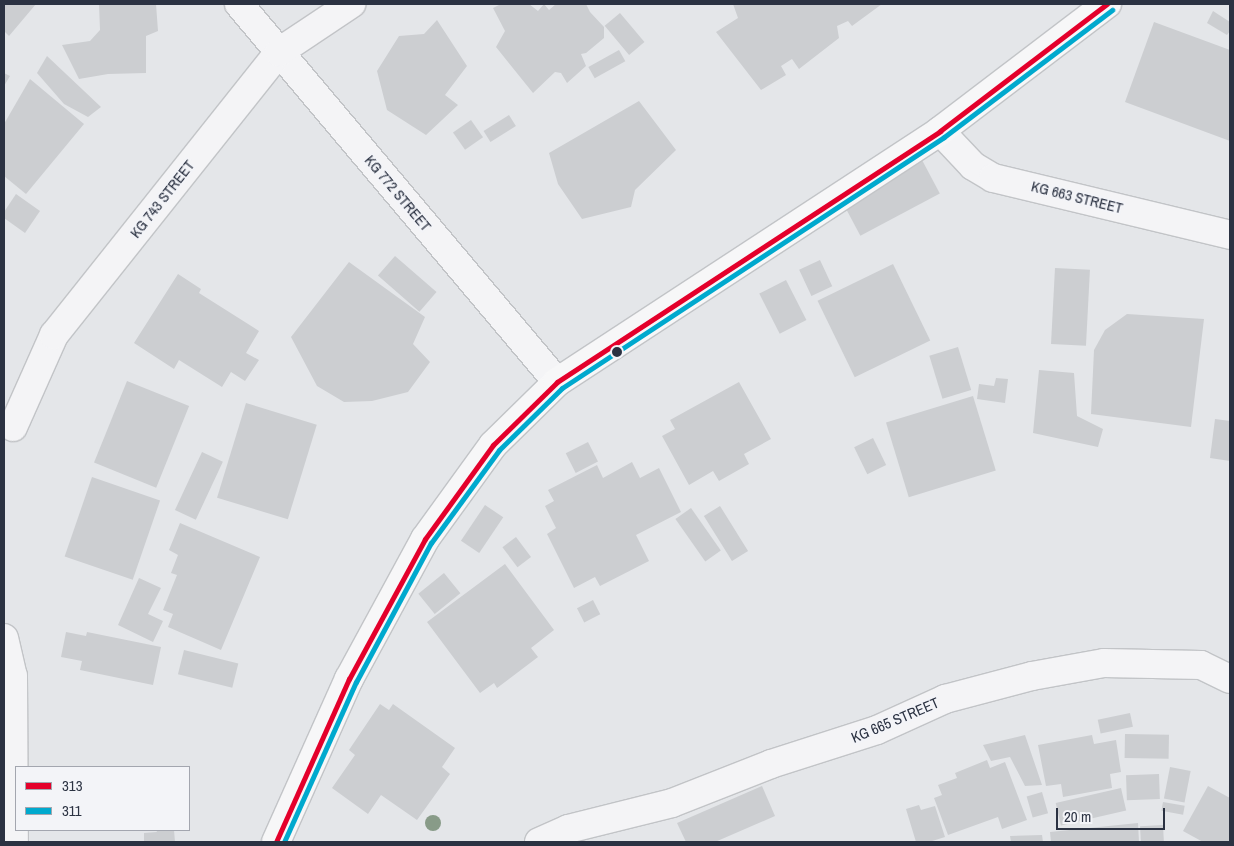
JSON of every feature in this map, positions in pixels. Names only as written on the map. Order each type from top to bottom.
[{"type":"main road","points":[[276,842],[349,679],[425,539],[493,445],[557,382],[940,131],[1107,4]]},
{"type":"street","name":"KG 772 STREET","points":[[239,4],[557,382]]},
{"type":"street","name":"KG 743 STREET","points":[[14,427],[54,335],[279,52],[351,4]]},
{"type":"street","name":"KG 663 STREET","points":[[940,131],[973,166],[994,178],[1230,235]]},
{"type":"street","points":[[4,638],[13,676],[14,842]]},
{"type":"street","name":"KG 665 STREET","points":[[539,842],[568,829],[672,803],[771,764],[877,730],[945,699],[1032,676],[1104,663],[1201,665],[1230,679]]},
{"type":"building","points":[[4,4],[36,4],[9,36],[4,31]]},
{"type":"building","points":[[99,4],[156,4],[158,31],[146,36],[146,73],[108,74],[79,79],[62,45],[90,41],[100,30]]},
{"type":"building","points":[[501,4],[529,4],[538,11],[544,4],[549,10],[556,4],[586,4],[590,12],[604,27],[604,38],[586,53],[581,54],[586,66],[567,83],[561,73],[555,72],[533,93],[496,47],[505,31],[493,8]]},
{"type":"building","points":[[733,4],[882,4],[852,26],[848,21],[837,26],[839,38],[799,69],[792,59],[781,66],[786,75],[761,90],[716,32],[738,18]]},
{"type":"building","points":[[1213,11],[1230,22],[1230,31],[1227,35],[1207,23]]},
{"type":"building","points":[[620,13],[644,42],[629,55],[605,26]]},
{"type":"building","points":[[437,20],[467,66],[445,95],[458,105],[426,135],[387,110],[377,71],[399,36],[424,34]]},
{"type":"building","points":[[1154,22],[1230,50],[1230,141],[1125,102]]},
{"type":"building","points":[[619,50],[625,61],[595,78],[588,67]]},
{"type":"building","points":[[47,56],[101,107],[88,117],[64,104],[37,73]]},
{"type":"building","points":[[4,73],[10,76],[4,86]]},
{"type":"building","points":[[30,79],[84,124],[26,194],[4,176],[4,124]]},
{"type":"building","points":[[639,101],[676,150],[635,190],[631,207],[582,219],[558,184],[549,153]]},
{"type":"building","points":[[509,115],[516,126],[490,142],[484,131]]},
{"type":"building","points":[[471,120],[483,137],[465,150],[453,133]]},
{"type":"building","points":[[922,160],[940,194],[860,236],[843,202]]},
{"type":"building","points":[[16,194],[40,211],[25,233],[4,218],[4,212]]},
{"type":"building","points":[[395,256],[437,292],[419,312],[378,276]]},
{"type":"building","points":[[820,260],[832,286],[811,296],[799,270]]},
{"type":"building","points":[[349,262],[425,317],[413,344],[430,362],[408,392],[372,401],[344,402],[317,386],[291,337]]},
{"type":"building","points":[[893,264],[930,340],[855,377],[818,301]]},
{"type":"building","points":[[1055,268],[1090,270],[1086,346],[1051,344]]},
{"type":"building","points":[[178,274],[201,289],[199,293],[259,331],[246,353],[259,360],[245,381],[231,372],[222,387],[179,360],[174,369],[134,343]]},
{"type":"building","points":[[786,280],[806,320],[780,334],[759,294]]},
{"type":"building","points":[[1127,314],[1204,319],[1191,427],[1091,414],[1094,350],[1105,330]]},
{"type":"building","points":[[958,347],[971,390],[942,399],[929,356]]},
{"type":"building","points":[[1039,370],[1074,373],[1077,416],[1103,429],[1098,447],[1033,433]]},
{"type":"building","points":[[996,378],[1008,379],[1005,403],[977,399],[979,384],[994,386]]},
{"type":"building","points":[[127,381],[189,406],[156,488],[94,463]]},
{"type":"building","points":[[739,382],[771,439],[744,454],[749,464],[719,481],[713,471],[689,485],[662,436],[675,429],[670,420]]},
{"type":"building","points":[[973,396],[996,471],[909,497],[886,423]]},
{"type":"building","points":[[246,403],[317,425],[288,519],[217,498]]},
{"type":"building","points":[[1215,419],[1230,421],[1230,461],[1210,458]]},
{"type":"building","points":[[873,438],[886,465],[867,474],[854,447]]},
{"type":"building","points":[[588,442],[598,462],[576,473],[566,453]]},
{"type":"building","points":[[202,452],[223,462],[196,520],[175,510]]},
{"type":"building","points":[[632,462],[640,478],[659,468],[681,512],[636,535],[649,561],[600,586],[595,577],[574,588],[547,534],[556,528],[545,506],[554,501],[548,490],[597,465],[603,478]]},
{"type":"building","points":[[92,477],[160,500],[133,580],[65,556]]},
{"type":"building","points":[[485,505],[503,517],[479,553],[461,541]]},
{"type":"building","points":[[720,506],[748,551],[732,561],[704,516]]},
{"type":"building","points":[[691,508],[721,551],[705,561],[675,519]]},
{"type":"building","points":[[180,523],[260,557],[221,650],[168,627],[173,614],[163,610],[177,575],[171,573],[178,555],[169,550]]},
{"type":"building","points":[[516,537],[531,557],[517,567],[502,547]]},
{"type":"building","points":[[505,564],[554,630],[531,648],[538,657],[497,688],[494,683],[480,693],[427,622]]},
{"type":"building","points":[[444,573],[460,593],[435,614],[418,594]]},
{"type":"building","points":[[139,578],[161,588],[148,614],[163,621],[153,642],[118,625]]},
{"type":"building","points":[[593,600],[600,614],[584,622],[577,608]]},
{"type":"building","points":[[66,632],[86,636],[87,632],[161,647],[153,685],[80,670],[82,661],[61,657]]},
{"type":"building","points":[[184,650],[238,664],[232,688],[178,674]]},
{"type":"building","points":[[380,704],[389,710],[393,704],[455,748],[442,767],[450,774],[417,820],[381,795],[368,814],[332,788],[355,755],[349,750]]},
{"type":"building","points":[[1130,713],[1133,727],[1101,734],[1098,720]]},
{"type":"building","points":[[1125,734],[1169,735],[1169,759],[1125,758]]},
{"type":"building","points":[[1025,735],[1042,785],[1025,786],[1010,757],[991,761],[983,745]]},
{"type":"building","points":[[1092,735],[1094,744],[1116,740],[1121,772],[1110,774],[1112,788],[1063,797],[1061,784],[1046,786],[1038,745]]},
{"type":"building","points":[[987,760],[990,768],[1005,762],[1027,820],[1002,829],[998,817],[948,835],[934,798],[942,795],[938,785],[957,778],[955,773]]},
{"type":"building","points":[[1170,767],[1191,771],[1185,802],[1164,798]]},
{"type":"building","points":[[1159,774],[1160,799],[1127,800],[1126,775]]},
{"type":"building","points":[[762,786],[775,816],[715,842],[686,842],[677,823]]},
{"type":"building","points":[[1208,786],[1230,798],[1230,842],[1203,842],[1183,831]]},
{"type":"building","points":[[1121,788],[1126,810],[1061,825],[1056,803]]},
{"type":"building","points":[[1042,792],[1048,813],[1033,818],[1027,796]]},
{"type":"building","points":[[1163,802],[1185,806],[1183,815],[1161,811]]},
{"type":"building","points":[[919,805],[921,810],[935,806],[945,837],[929,842],[916,842],[906,809]]},
{"type":"building","points":[[1138,823],[1139,842],[1051,842],[1050,832]]},
{"type":"building","points":[[1163,825],[1164,842],[1141,842],[1140,826]]},
{"type":"building","points":[[174,831],[175,842],[144,842],[144,833]]},
{"type":"building","points":[[1042,835],[1043,842],[1011,842],[1010,836]]},
{"type":"transit line","name":"313","points":[[276,842],[349,679],[425,539],[493,445],[557,382],[940,131],[1107,4]]},
{"type":"transit line","name":"311","points":[[284,842],[356,682],[431,543],[499,450],[562,388],[944,137],[1112,10]]}]
